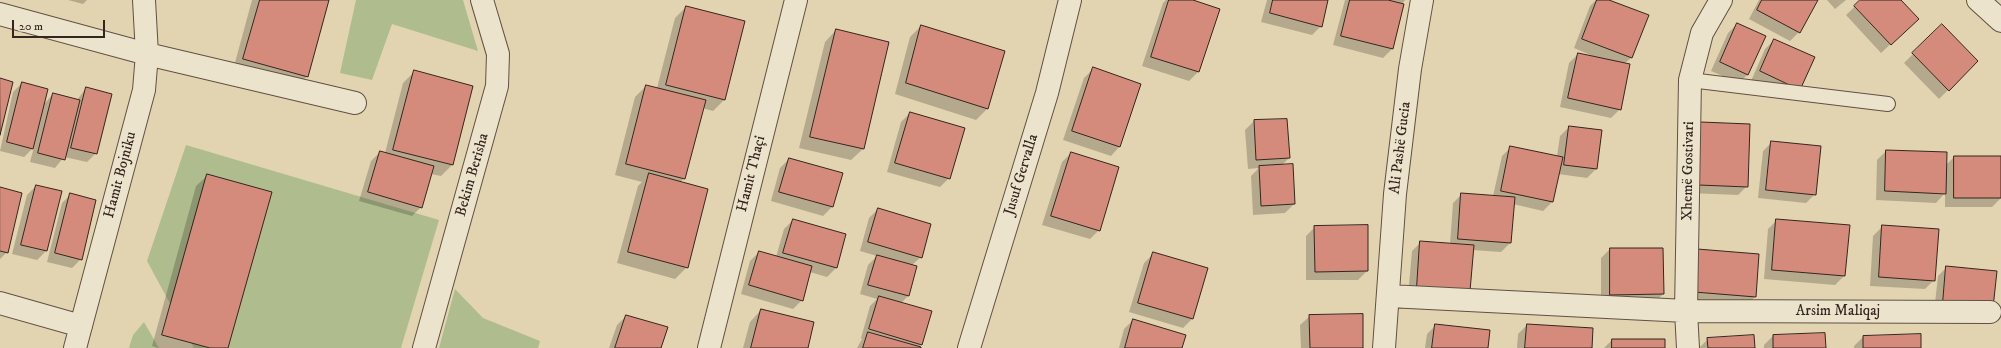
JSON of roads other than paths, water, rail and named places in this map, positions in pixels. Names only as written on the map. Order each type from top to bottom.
[{"type":"street","name":"Hamit Bojniku","points":[[75,348],[144,90],[147,54],[144,0]]},
{"type":"street","name":"Bekim Berisha","points":[[424,348],[497,86],[498,54],[482,0]]},
{"type":"street","name":"Hamit Thaçi","points":[[709,348],[796,0]]},
{"type":"street","name":"Jusuf Gervalla","points":[[969,348],[1047,93],[1070,0]]},
{"type":"street","name":"Ali Pashë Gucia","points":[[1384,348],[1389,296],[1395,194],[1410,69],[1422,0]]},
{"type":"street","name":"Xhemë Gostivari","points":[[1688,348],[1686,311],[1690,80],[1702,33],[1721,0]]},
{"type":"street","points":[[1978,0],[2001,21]]},
{"type":"street","points":[[0,14],[147,54],[356,103]]},
{"type":"street","points":[[1389,296],[1686,311]]},
{"type":"street","points":[[0,303],[81,326]]},
{"type":"street","name":"Arsim Maliqaj","points":[[1686,311],[1990,312]]},
{"type":"lane","points":[[1690,80],[1888,104]]}]
